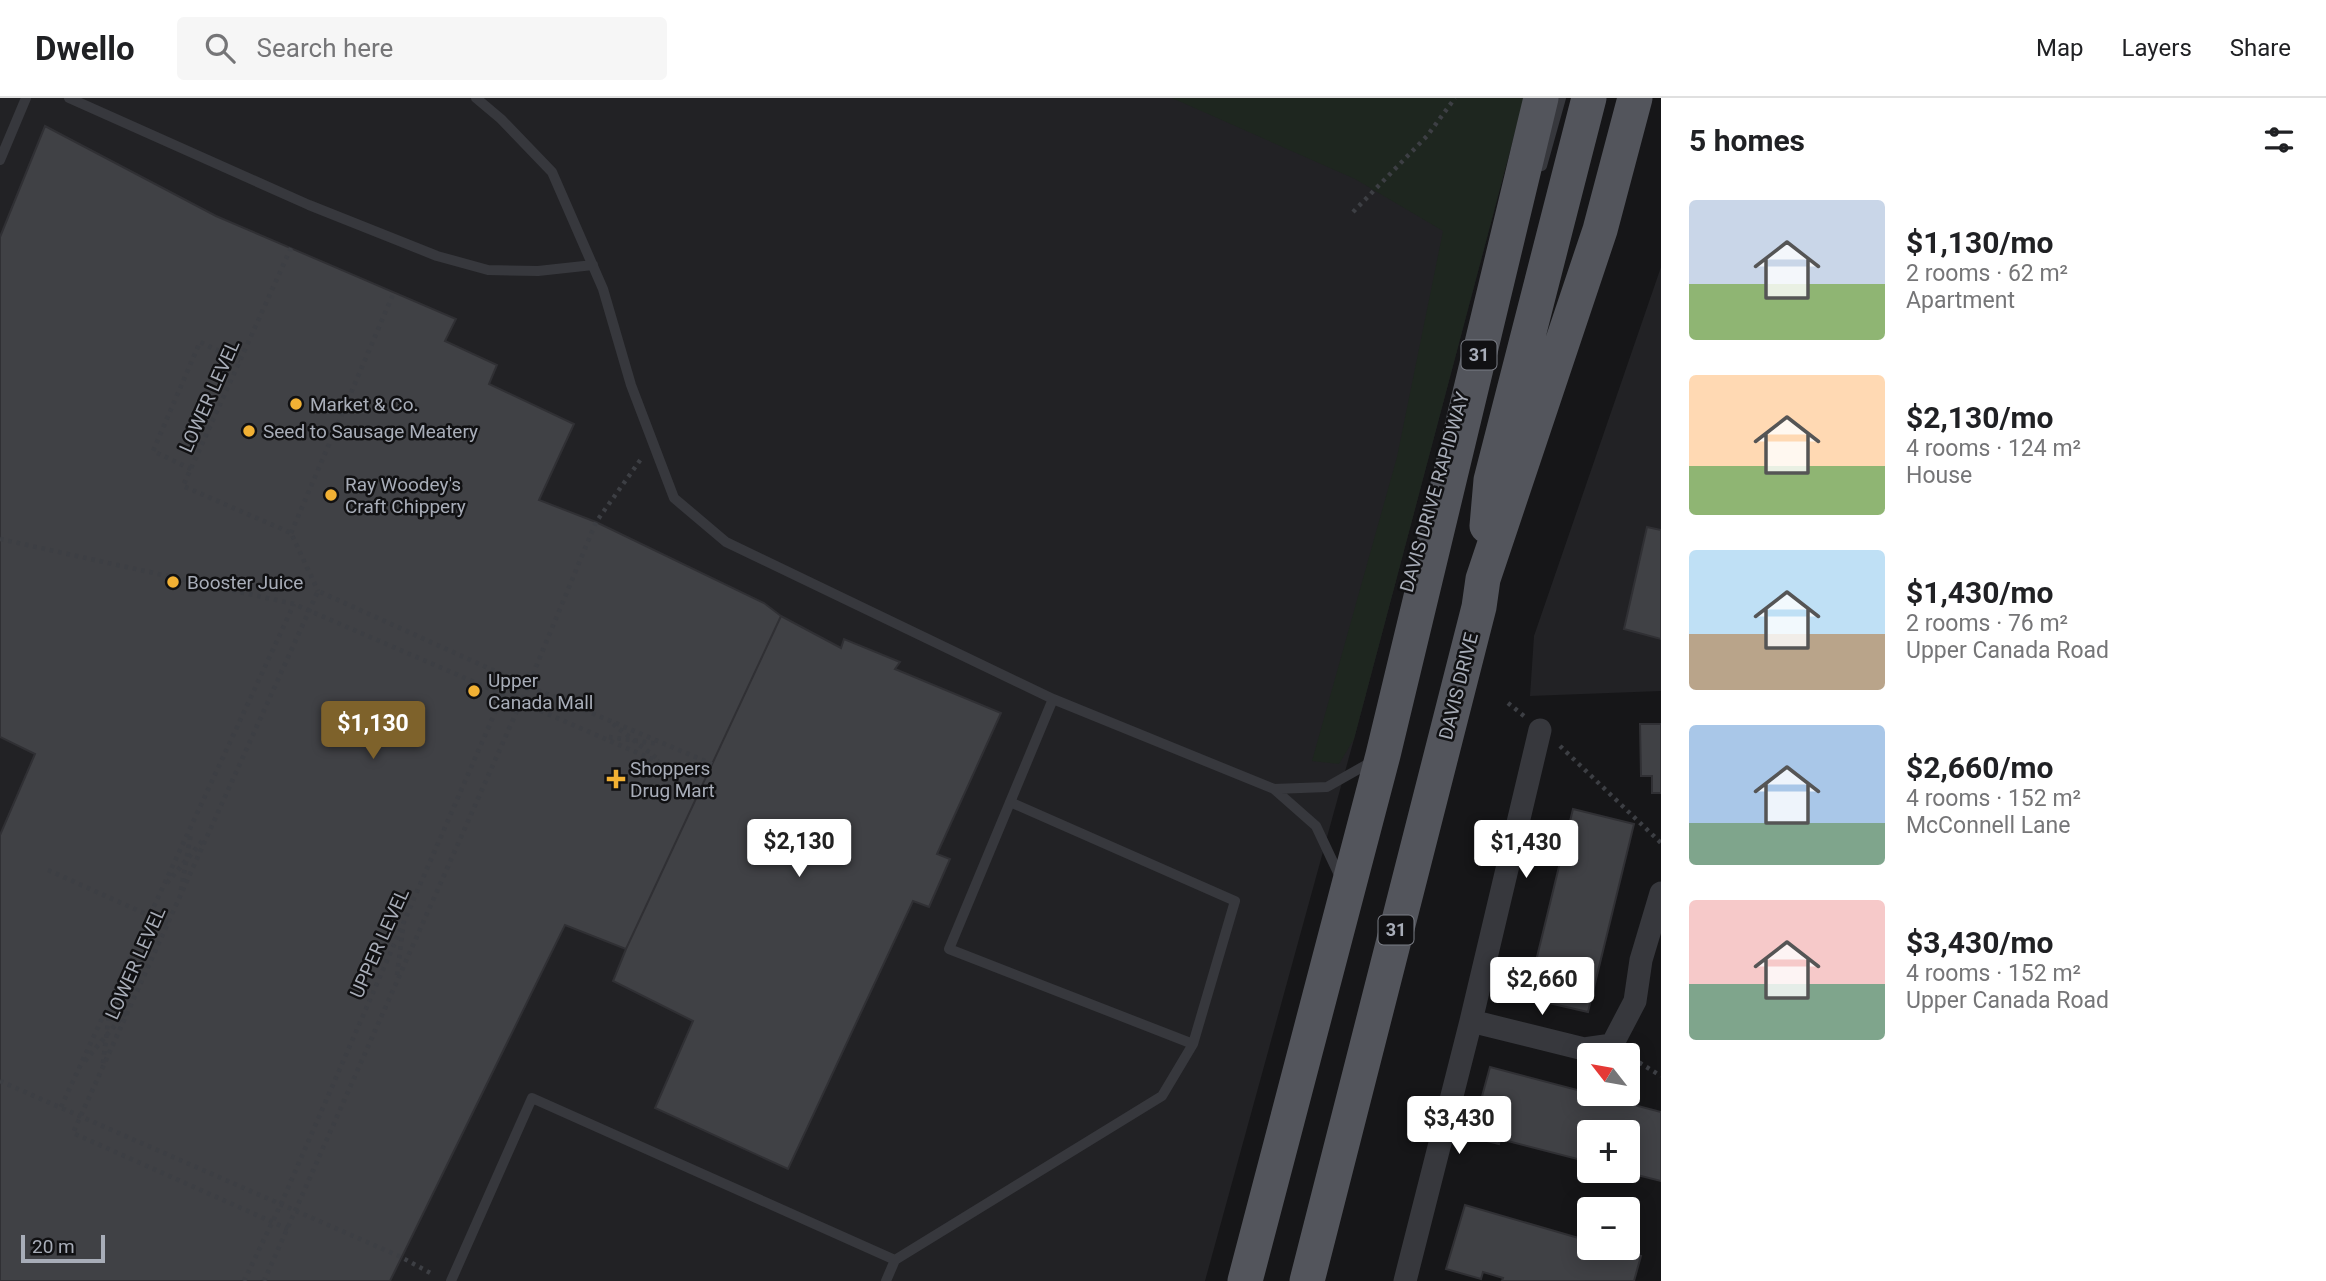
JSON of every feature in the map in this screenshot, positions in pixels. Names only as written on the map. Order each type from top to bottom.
[{"type":"main road","name":"31","points":[[1245,1281],[1383,755],[1541,98]]},
{"type":"main road","points":[[1483,579],[1491,480],[1589,98]]},
{"type":"main road","name":"DAVIS DRIVE","points":[[1307,1281],[1479,607],[1483,579],[1601,230],[1635,98]]},
{"type":"street","points":[[1405,1281],[1471,1021],[1540,730]]},
{"type":"street","points":[[1613,1043],[1635,1001],[1641,960],[1661,893]]},
{"type":"street","points":[[1471,1021],[1577,1047]]},
{"type":"lane","points":[[0,160],[26,98]]},
{"type":"lane","points":[[69,98],[309,205],[437,256],[488,270],[538,271],[593,265]]},
{"type":"lane","points":[[476,98],[501,118],[552,172],[603,289],[631,386],[674,498],[726,542],[1053,699],[1274,789],[1316,826],[1347,892]]},
{"type":"lane","points":[[1539,177],[1561,98]]},
{"type":"lane","name":"DAVIS DRIVE RAPIDWAY","points":[[1419,611],[1499,322]]},
{"type":"lane","points":[[1503,521],[1530,402]]},
{"type":"lane","points":[[1053,699],[949,949],[1193,1044]]},
{"type":"lane","points":[[1274,789],[1327,787],[1383,755]]},
{"type":"lane","points":[[886,1281],[895,1261],[1162,1096],[1193,1044],[1235,901],[1010,802]]},
{"type":"lane","points":[[451,1281],[532,1098],[895,1261]]},
{"type":"path","points":[[1353,212],[1427,136],[1455,98]]},
{"type":"path","name":"LOWER LEVEL","points":[[291,248],[183,486],[291,533]]},
{"type":"path","points":[[394,292],[291,533],[318,591],[528,686],[712,764]]},
{"type":"path","points":[[191,469],[153,451],[200,342],[240,361]]},
{"type":"path","points":[[264,1281],[528,686],[596,522],[653,441]]},
{"type":"path","points":[[0,539],[294,604],[698,779]]},
{"type":"path","name":"LOWER LEVEL","points":[[288,1229],[73,1133],[318,591]]},
{"type":"path","points":[[61,1107],[294,604]]},
{"type":"path","name":"UPPER LEVEL","points":[[244,1281],[281,1204],[503,694]]},
{"type":"path","points":[[1508,703],[1570,755],[1661,843]]},
{"type":"path","points":[[607,719],[665,765]]},
{"type":"path","points":[[601,736],[667,745]]},
{"type":"path","points":[[180,898],[192,825]]},
{"type":"path","points":[[162,889],[208,835]]},
{"type":"path","points":[[48,870],[168,925]]},
{"type":"path","points":[[396,983],[404,922]]},
{"type":"path","points":[[102,1071],[111,1000]]},
{"type":"path","points":[[80,1066],[130,1007]]},
{"type":"path","points":[[1640,1063],[1661,1076]]},
{"type":"path","points":[[0,1081],[401,1257],[446,1281]]},
{"type":"shaded area","points":[[0,98],[1524,98],[1354,739],[1205,1281],[0,1281]]},
{"type":"shaded area","points":[[1172,98],[1524,98],[1354,739],[1339,764],[1312,761],[1397,457],[1443,231],[1355,179]]},
{"type":"shaded area","points":[[1661,267],[1661,691],[1530,696],[1534,636]]},
{"type":"building","name":"Upper Canada Mall","points":[[45,126],[216,216],[456,319],[445,341],[497,365],[489,384],[574,424],[539,500],[596,522],[764,603],[781,616],[841,648],[844,639],[900,662],[895,669],[1001,713],[937,854],[950,859],[929,907],[913,901],[788,1169],[655,1108],[693,1021],[613,981],[626,949],[565,925],[390,1281],[0,1281],[0,835],[35,754],[0,737],[0,237]]},
{"type":"building","points":[[1647,527],[1661,530],[1661,639],[1624,629]]},
{"type":"building","points":[[781,616],[841,648],[844,639],[900,662],[895,669],[1001,713],[937,854],[950,859],[929,907],[913,901],[788,1169],[655,1108],[693,1021],[613,981]]},
{"type":"building","points":[[1640,724],[1661,724],[1661,793],[1652,793],[1652,776],[1641,776]]},
{"type":"building","points":[[1573,809],[1634,824],[1588,1012],[1527,998]]},
{"type":"building","points":[[1490,1067],[1577,1090],[1577,1106],[1638,1106],[1661,1112],[1661,1181],[1640,1176],[1640,1120],[1577,1120],[1577,1159],[1500,1139],[1499,1144],[1471,1137]]},
{"type":"building","points":[[1465,1205],[1577,1238],[1577,1260],[1640,1260],[1634,1281],[1502,1281],[1503,1278],[1483,1272],[1481,1279],[1446,1269]]},
{"type":"place","name":"Market & Co.","points":[[296,404]]},
{"type":"place","name":"Seed to Sausage Meatery","points":[[249,431]]},
{"type":"place","name":"Ray Woodey's Craft Chippery","points":[[331,495]]},
{"type":"place","name":"Booster Juice","points":[[173,582]]},
{"type":"place","name":"Upper Canada Mall","points":[[474,691]]},
{"type":"place","name":"Shoppers Drug Mart","points":[[616,779]]}]
